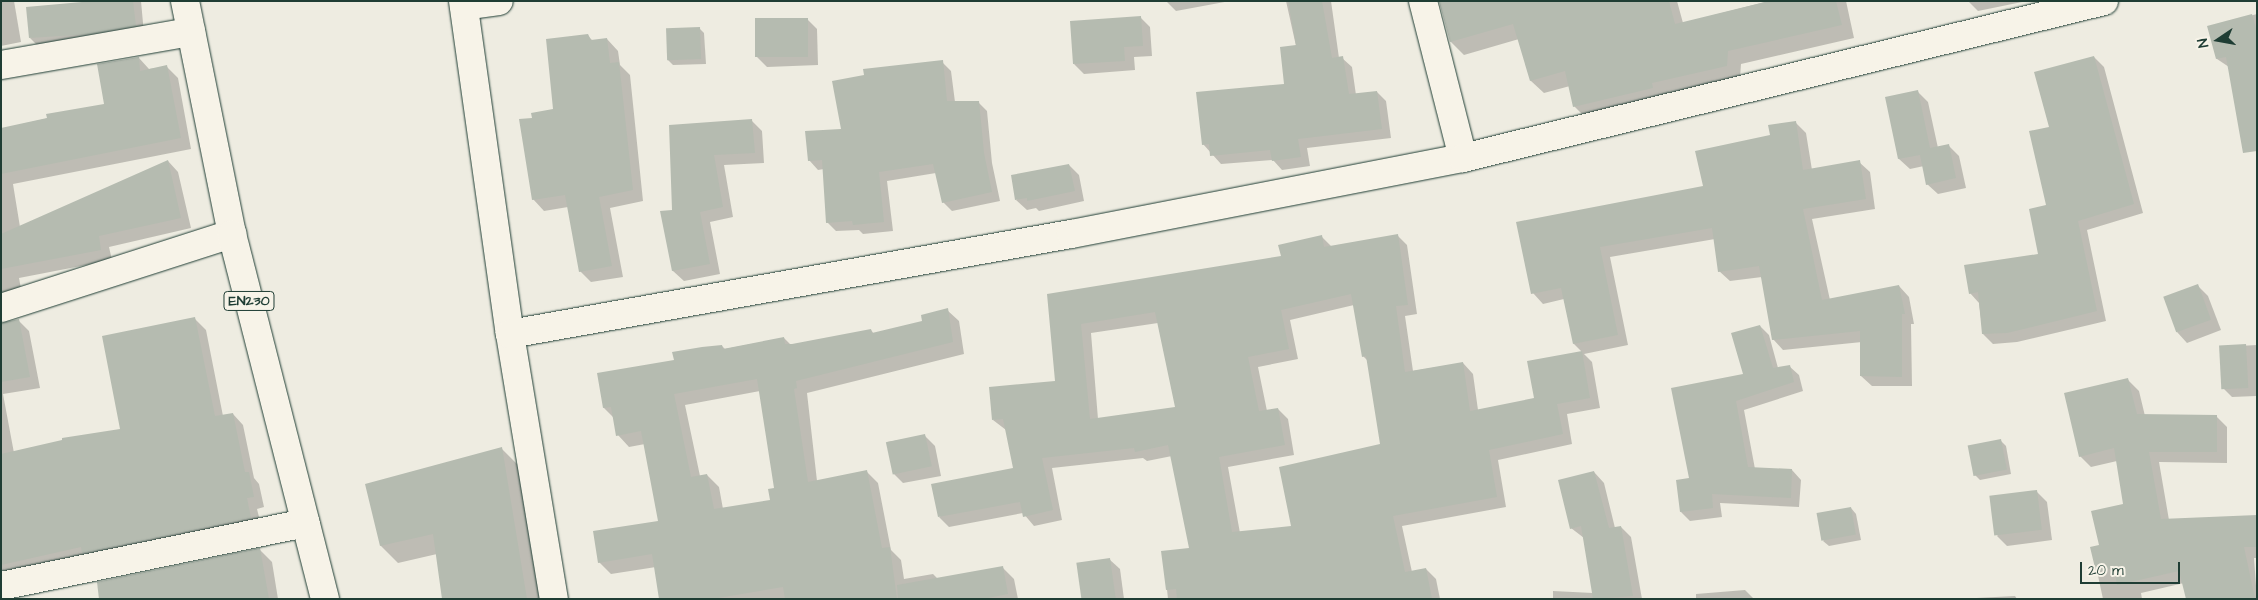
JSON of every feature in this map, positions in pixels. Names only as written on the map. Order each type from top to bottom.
[{"type":"street","name":"EN230","points":[[185,1],[232,234],[326,599]]},
{"type":"street","points":[[499,1],[463,3],[510,334],[554,599]]},
{"type":"street","points":[[1423,1],[1463,158]]},
{"type":"street","points":[[510,334],[1071,234],[1463,158],[2104,1]]},
{"type":"street","points":[[1,65],[191,32]]},
{"type":"street","points":[[1,308],[232,234]]},
{"type":"street","points":[[1,586],[306,522]]},
{"type":"building","points":[[93,1],[133,1],[136,26],[91,34],[29,38],[26,7]]},
{"type":"building","points":[[1288,1],[1322,1],[1332,58],[1343,56],[1349,94],[1377,91],[1382,129],[1298,139],[1301,157],[1272,161],[1270,150],[1210,156],[1209,144],[1202,145],[1196,92],[1284,84],[1280,47],[1296,45]]},
{"type":"building","points":[[1439,1],[1669,1],[1675,24],[1769,1],[1836,1],[1842,25],[1728,51],[1727,66],[1652,83],[1653,88],[1573,107],[1565,71],[1530,81],[1513,24],[1450,42]]},
{"type":"building","points":[[2252,14],[2257,32],[2257,151],[2243,153],[2226,57],[2216,59],[2207,26]]},
{"type":"building","points":[[1141,16],[1143,46],[1124,47],[1125,61],[1073,64],[1070,21]]},
{"type":"building","points":[[755,18],[808,18],[808,57],[755,57]]},
{"type":"building","points":[[700,27],[701,59],[667,60],[666,28]]},
{"type":"building","points":[[588,34],[591,40],[607,38],[610,63],[619,62],[633,190],[599,197],[612,266],[579,272],[565,195],[532,200],[519,119],[532,118],[531,113],[553,109],[546,39]]},
{"type":"building","points":[[2094,56],[2134,204],[2078,221],[2097,311],[2007,333],[1982,334],[1978,292],[1969,294],[1964,265],[2038,254],[2029,209],[2046,205],[2029,131],[2049,127],[2034,72]]},
{"type":"building","points":[[139,57],[140,71],[167,65],[181,138],[1,174],[1,128],[47,118],[46,114],[104,104],[97,64]]},
{"type":"building","points":[[943,60],[947,101],[979,101],[984,153],[992,192],[942,203],[933,164],[879,172],[884,222],[853,225],[852,221],[826,223],[822,160],[808,161],[805,131],[841,129],[832,81],[864,75],[863,69]]},
{"type":"building","points":[[1918,90],[1930,148],[1949,144],[1956,178],[1926,185],[1920,155],[1898,159],[1885,97]]},
{"type":"building","points":[[752,119],[755,153],[714,155],[723,207],[700,212],[710,264],[672,271],[660,211],[672,210],[669,125]]},
{"type":"building","points":[[1796,121],[1803,170],[1860,160],[1866,199],[1803,209],[1822,300],[1899,285],[1905,314],[1902,314],[1902,377],[1860,376],[1860,331],[1772,340],[1759,266],[1718,272],[1712,228],[1600,247],[1618,335],[1573,344],[1561,288],[1531,294],[1516,222],[1703,186],[1695,151],[1770,135],[1768,125]]},
{"type":"building","points":[[168,160],[181,218],[99,236],[101,250],[1,269],[1,234]]},
{"type":"building","points":[[1069,164],[1075,191],[1027,201],[1027,198],[1015,200],[1011,175]]},
{"type":"building","points":[[1398,234],[1408,305],[1396,306],[1405,372],[1463,362],[1470,411],[1534,398],[1527,361],[1582,351],[1590,398],[1557,404],[1563,434],[1489,450],[1497,497],[1393,516],[1405,572],[1426,568],[1432,599],[1177,599],[1176,589],[1166,590],[1161,551],[1189,548],[1168,445],[1135,452],[1134,448],[1042,458],[1053,510],[1023,517],[1020,502],[938,517],[931,484],[1013,468],[1003,419],[992,420],[989,387],[1055,381],[1047,294],[1281,256],[1278,245],[1322,235],[1324,247]],"holes":[[[1351,294],[1362,357],[1366,356],[1380,444],[1279,467],[1291,526],[1232,532],[1219,457],[1285,445],[1278,408],[1259,411],[1248,357],[1289,349],[1281,310]],[[1155,312],[1175,407],[1090,419],[1081,324]]]},
{"type":"building","points":[[2198,284],[2211,320],[2176,332],[2163,297]]},
{"type":"building","points":[[948,308],[953,342],[796,381],[797,388],[794,389],[808,482],[867,470],[882,548],[890,547],[897,599],[785,599],[783,587],[712,599],[659,599],[652,554],[598,563],[593,531],[658,521],[641,431],[616,436],[611,407],[603,408],[597,373],[674,360],[672,352],[702,347],[722,345],[723,349],[784,337],[785,344],[792,344],[871,329],[872,333],[922,321],[921,315]],"holes":[[[757,379],[774,488],[768,489],[770,500],[714,509],[707,474],[691,477],[674,394]]]},
{"type":"building","points":[[195,317],[215,416],[233,413],[245,472],[249,472],[254,497],[247,498],[251,518],[93,551],[82,553],[81,547],[1,565],[1,454],[62,440],[62,438],[120,429],[102,336]]},
{"type":"building","points":[[19,319],[30,377],[1,382],[1,323]]},
{"type":"building","points":[[1760,325],[1773,368],[1790,365],[1794,382],[1736,401],[1748,467],[1792,469],[1791,498],[1712,494],[1713,508],[1680,512],[1676,480],[1689,478],[1671,388],[1743,374],[1731,333]]},
{"type":"building","points":[[2246,344],[2248,388],[2221,389],[2219,345]]},
{"type":"building","points":[[2128,378],[2137,414],[2217,415],[2217,452],[2149,452],[2161,519],[2257,515],[2257,547],[2244,547],[2255,599],[2186,599],[2179,571],[2117,585],[2114,568],[2096,572],[2090,547],[2099,545],[2091,511],[2123,504],[2114,448],[2079,457],[2064,393]]},
{"type":"building","points":[[925,434],[932,466],[893,475],[886,442]]},
{"type":"building","points":[[2001,439],[2007,469],[1974,476],[1968,445]]},
{"type":"building","points":[[502,447],[527,599],[442,599],[433,534],[380,546],[365,484]]},
{"type":"building","points":[[1594,471],[1609,528],[1621,526],[1633,596],[1593,599],[1581,526],[1570,529],[1558,480]]},
{"type":"building","points":[[2037,490],[2042,530],[1994,536],[1989,496]]},
{"type":"building","points":[[1851,507],[1856,535],[1821,541],[1817,513]]},
{"type":"building","points":[[260,548],[269,599],[99,599],[97,582]]},
{"type":"building","points":[[1110,558],[1116,599],[1081,599],[1076,563]]},
{"type":"building","points":[[1003,566],[1008,594],[983,599],[898,599],[897,585]]}]
